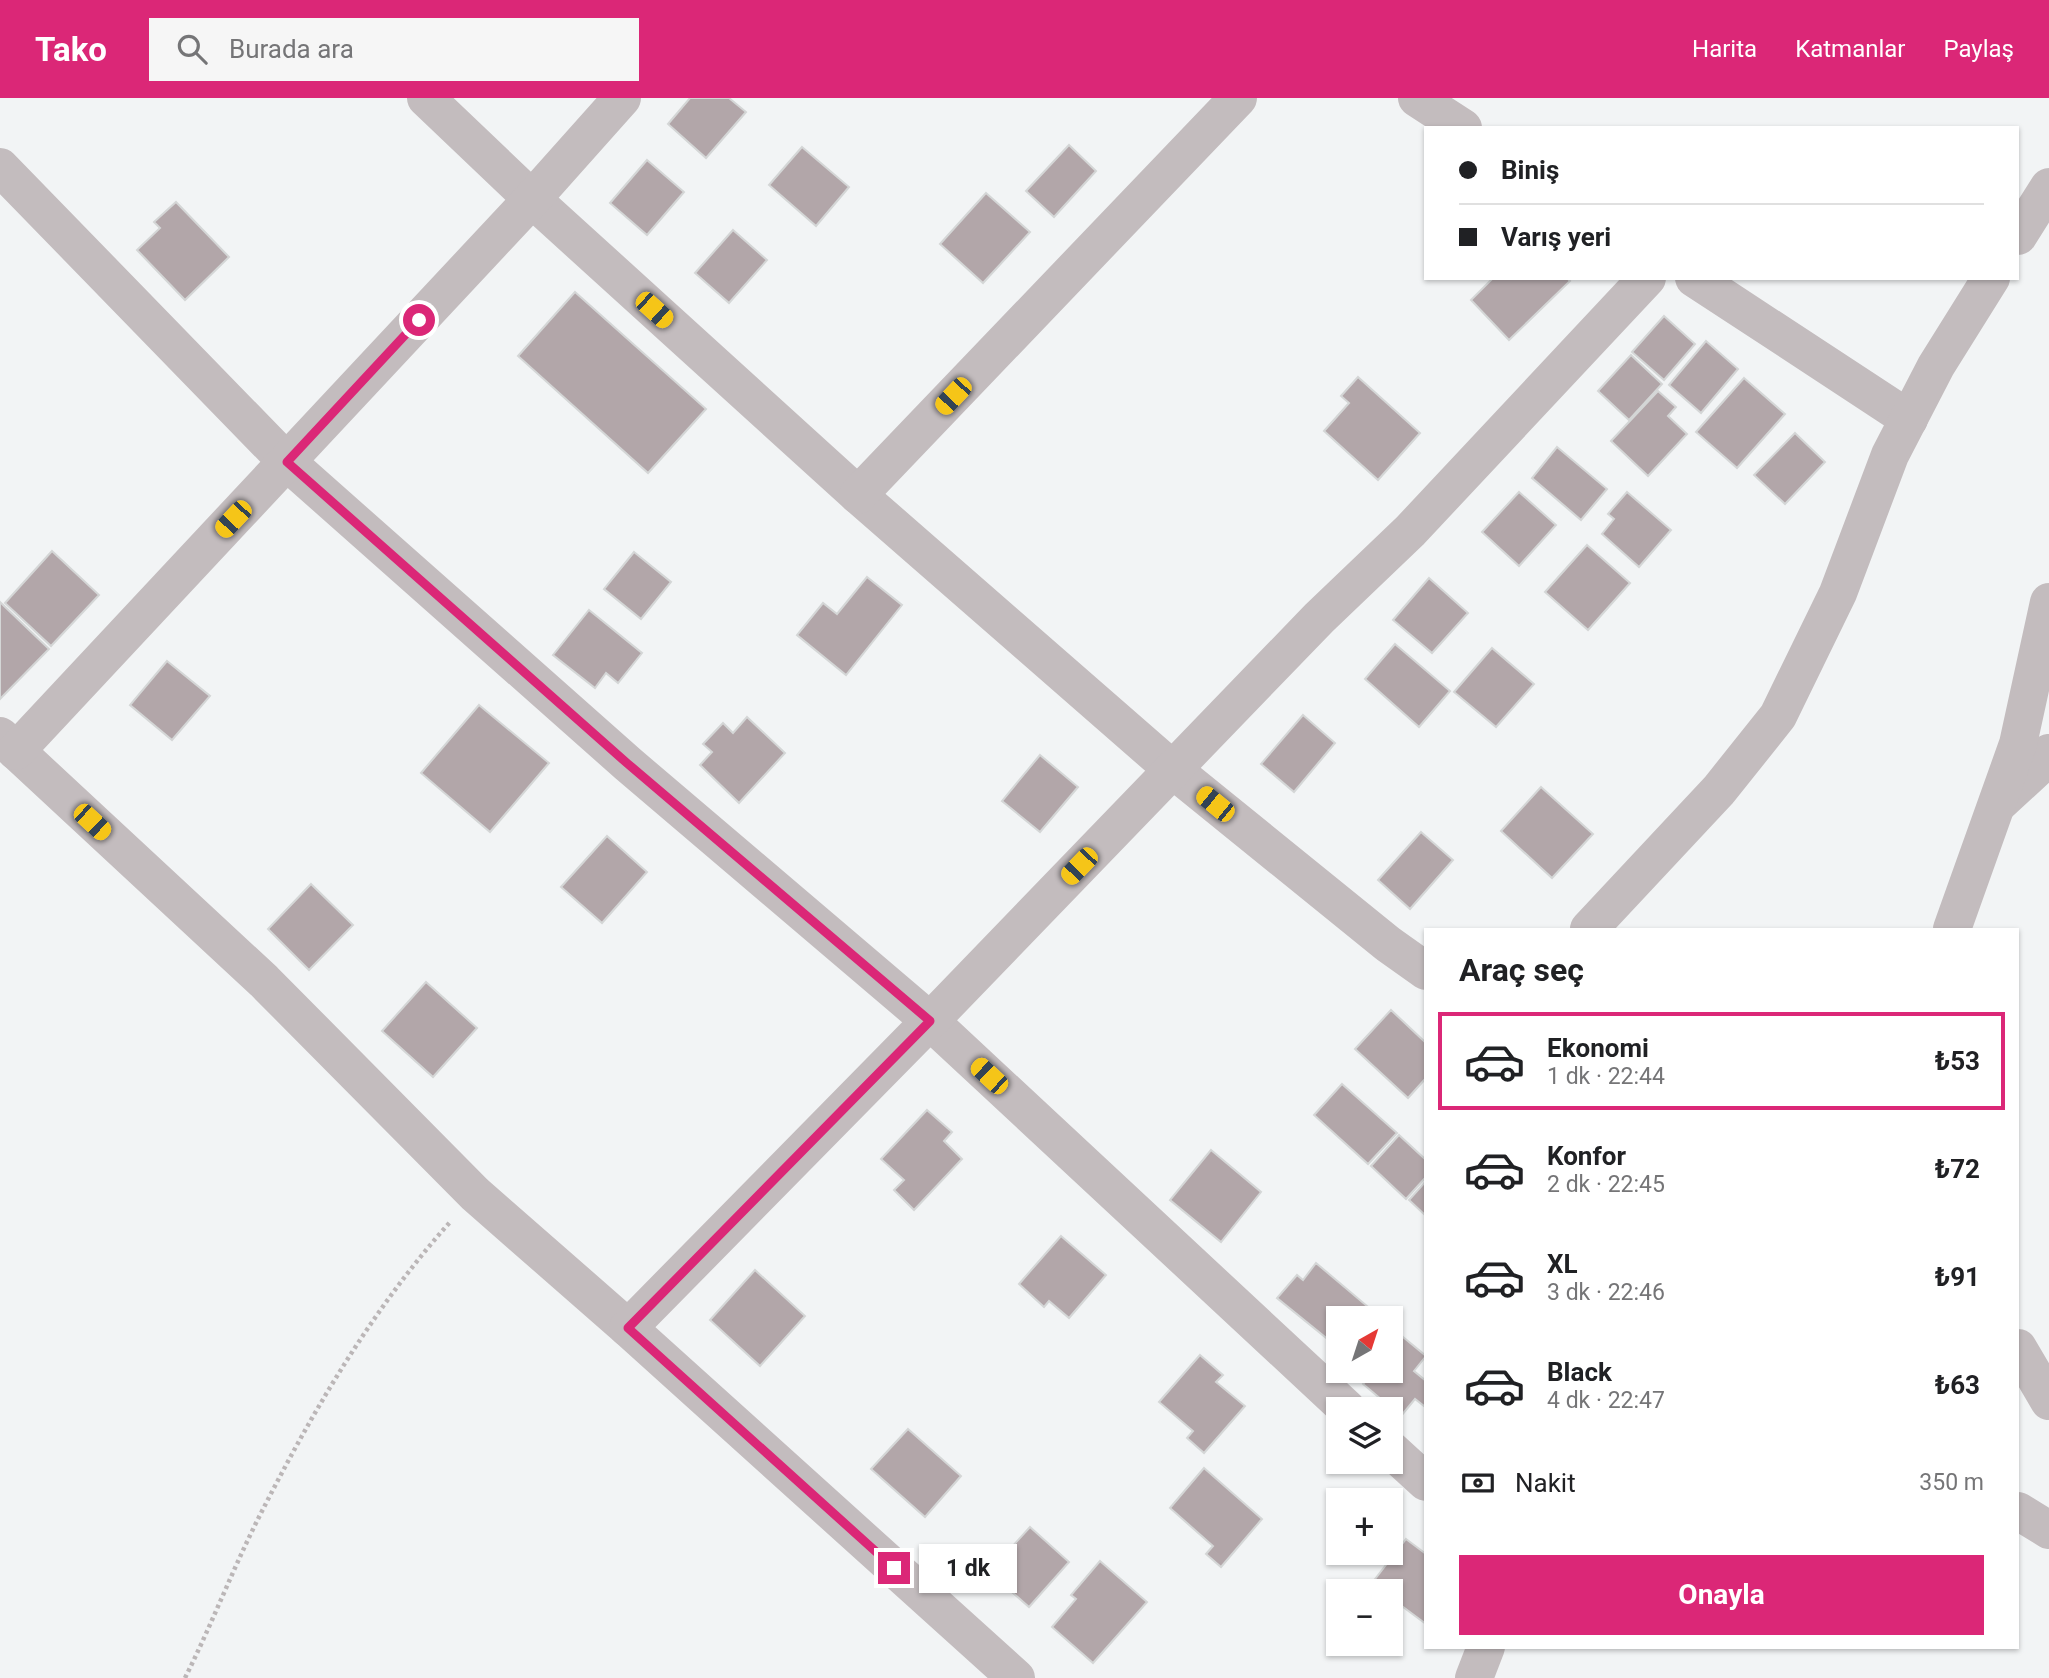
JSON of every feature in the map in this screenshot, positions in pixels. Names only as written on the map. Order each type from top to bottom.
[{"type":"street","points":[[426,98],[858,495],[1172,769],[1388,944],[1424,970]]},
{"type":"street","points":[[622,98],[287,462],[8,744],[264,981],[475,1194],[1017,1678]]},
{"type":"street","points":[[858,495],[1238,98]]},
{"type":"street","points":[[1417,98],[1460,126]]},
{"type":"street","points":[[0,167],[287,462],[628,764],[930,1021],[1334,1397]]},
{"type":"street","points":[[2019,234],[2049,187]]},
{"type":"street","points":[[628,1328],[930,1021],[1319,618],[1409,531],[1645,280]]},
{"type":"street","points":[[1697,280],[1909,419]]},
{"type":"street","points":[[1591,928],[1719,790],[1778,716],[1838,593],[1890,455],[1936,366],[1991,280]]},
{"type":"street","points":[[1933,928],[1958,912],[1996,806],[2018,744],[2049,602]]},
{"type":"street","points":[[1996,806],[2037,768],[2049,753]]},
{"type":"street","points":[[2019,1350],[2049,1401]]},
{"type":"street","points":[[1403,1461],[1424,1480]]},
{"type":"street","points":[[2019,1512],[2049,1530]]},
{"type":"street","points":[[1474,1678],[1485,1649]]},
{"type":"path","points":[[185,1678],[258,1521],[329,1390],[368,1328],[412,1268],[475,1194]]},
{"type":"building","points":[[690,98],[729,98],[746,112],[706,158],[668,124]]},
{"type":"building","points":[[1069,145],[1096,171],[1054,217],[1026,191]]},
{"type":"building","points":[[802,147],[849,187],[816,226],[769,185]]},
{"type":"building","points":[[647,160],[684,192],[647,235],[610,203]]},
{"type":"building","points":[[986,193],[1030,232],[983,283],[940,244]]},
{"type":"building","points":[[176,202],[229,257],[185,300],[137,250],[160,228],[154,222]]},
{"type":"building","points":[[733,230],[767,260],[729,303],[695,273]]},
{"type":"building","points":[[1491,280],[1570,281],[1509,340],[1471,300]]},
{"type":"building","points":[[575,292],[706,409],[648,473],[518,356]]},
{"type":"building","points":[[1664,316],[1695,344],[1664,380],[1632,352]]},
{"type":"building","points":[[1706,341],[1738,369],[1701,413],[1669,385]]},
{"type":"building","points":[[1631,355],[1662,384],[1629,420],[1598,391]]},
{"type":"building","points":[[1358,377],[1420,433],[1378,480],[1324,431],[1349,403],[1341,396]]},
{"type":"building","points":[[1744,378],[1785,414],[1737,468],[1696,432]]},
{"type":"building","points":[[1658,391],[1676,407],[1668,416],[1687,434],[1648,476],[1611,441]]},
{"type":"building","points":[[1795,433],[1825,462],[1785,504],[1754,475]]},
{"type":"building","points":[[1557,447],[1607,489],[1581,520],[1532,478]]},
{"type":"building","points":[[1519,492],[1556,525],[1519,566],[1482,532]]},
{"type":"building","points":[[1627,492],[1671,530],[1639,567],[1602,534],[1614,519],[1608,514]]},
{"type":"building","points":[[1587,545],[1630,583],[1588,630],[1545,592]]},
{"type":"building","points":[[52,551],[99,595],[51,646],[5,603]]},
{"type":"building","points":[[634,552],[671,582],[641,619],[604,589]]},
{"type":"building","points":[[867,577],[902,605],[846,675],[797,635],[823,603],[837,614]]},
{"type":"building","points":[[1429,578],[1468,613],[1432,653],[1393,620]]},
{"type":"building","points":[[0,602],[49,649],[0,699]]},
{"type":"building","points":[[589,610],[642,653],[618,683],[606,673],[595,688],[553,655]]},
{"type":"building","points":[[1395,644],[1450,691],[1419,727],[1365,679]]},
{"type":"building","points":[[1492,648],[1534,684],[1496,727],[1454,692]]},
{"type":"building","points":[[167,661],[210,696],[172,740],[130,705]]},
{"type":"building","points":[[479,705],[549,763],[490,832],[421,773]]},
{"type":"building","points":[[1303,715],[1335,743],[1294,792],[1261,764]]},
{"type":"building","points":[[747,717],[785,753],[739,803],[700,765],[712,752],[703,744],[723,723],[733,733]]},
{"type":"building","points":[[1040,755],[1078,787],[1040,832],[1002,801]]},
{"type":"building","points":[[1541,787],[1593,834],[1552,878],[1501,831]]},
{"type":"building","points":[[1421,832],[1453,860],[1410,909],[1378,880]]},
{"type":"building","points":[[607,836],[647,872],[602,923],[561,887]]},
{"type":"building","points":[[311,884],[353,925],[309,970],[268,929]]},
{"type":"building","points":[[426,982],[477,1028],[433,1077],[382,1031]]},
{"type":"building","points":[[1391,1010],[1424,1041],[1424,1080],[1408,1098],[1355,1049]]},
{"type":"building","points":[[1342,1084],[1397,1133],[1368,1164],[1314,1115]]},
{"type":"building","points":[[927,1110],[952,1132],[944,1141],[962,1159],[914,1210],[894,1190],[904,1180],[881,1159]]},
{"type":"building","points":[[1399,1135],[1424,1158],[1424,1179],[1406,1199],[1371,1166]]},
{"type":"building","points":[[1211,1150],[1261,1192],[1221,1242],[1170,1200]]},
{"type":"building","points":[[1424,1183],[1424,1214],[1409,1200]]},
{"type":"building","points":[[1061,1236],[1106,1275],[1069,1318],[1049,1301],[1044,1307],[1019,1284]]},
{"type":"building","points":[[1316,1263],[1367,1306],[1326,1306],[1326,1338],[1277,1298],[1297,1275],[1303,1280]]},
{"type":"building","points":[[755,1270],[805,1316],[760,1366],[710,1320]]},
{"type":"building","points":[[1404,1338],[1424,1354],[1424,1358],[1414,1371],[1424,1379],[1424,1406],[1415,1399],[1403,1414],[1403,1397],[1378,1397],[1363,1384],[1404,1382]]},
{"type":"building","points":[[1200,1355],[1223,1375],[1216,1382],[1245,1406],[1204,1453],[1187,1438],[1193,1431],[1159,1402]]},
{"type":"building","points":[[908,1429],[961,1476],[925,1517],[871,1469]]},
{"type":"building","points":[[1204,1468],[1262,1519],[1221,1567],[1206,1554],[1213,1546],[1170,1508]]},
{"type":"building","points":[[1030,1527],[1069,1562],[1029,1607],[989,1572]]},
{"type":"building","points":[[1406,1539],[1424,1552],[1424,1623],[1403,1607],[1403,1579],[1375,1579],[1386,1565],[1403,1565],[1403,1543]]},
{"type":"building","points":[[1100,1561],[1147,1602],[1093,1663],[1052,1627],[1076,1599],[1071,1595]]},
{"type":"route","points":[[419,320],[287,462],[628,764],[930,1021],[628,1328],[894,1568]]}]
